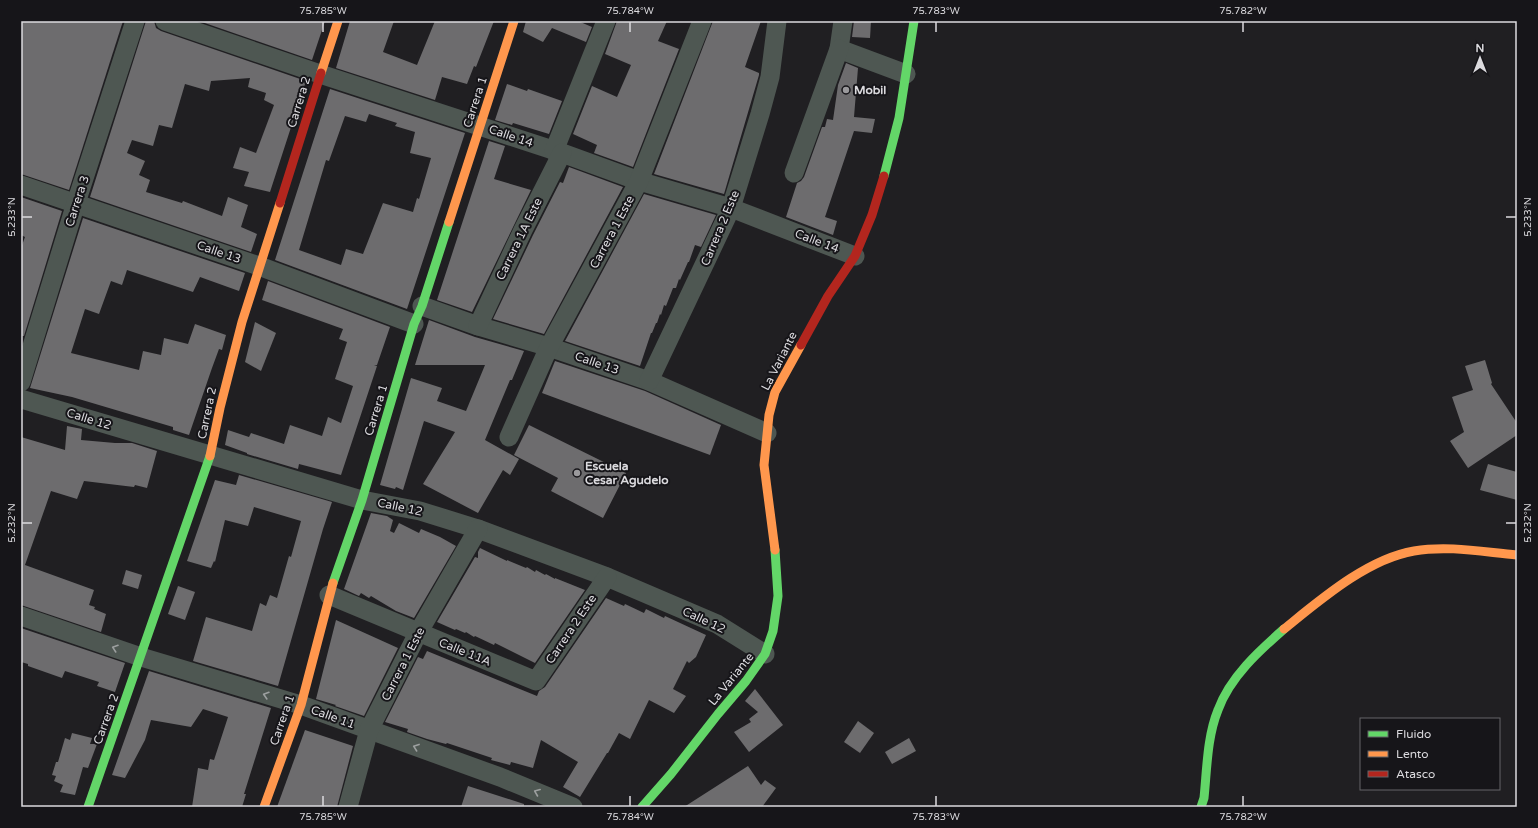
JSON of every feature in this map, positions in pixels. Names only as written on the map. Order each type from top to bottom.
[{"type":"street","name":"Carrera 3","points":[[21,382],[76,203],[135,21]]},
{"type":"street","name":"Calle 14","points":[[166,21],[320,74],[558,152],[639,181],[731,208],[855,256]]},
{"type":"street","name":"Carrera 2","points":[[88,807],[210,456],[220,408],[240,329],[338,21]]},
{"type":"street","name":"Carrera 1","points":[[264,807],[300,705],[329,595],[362,500],[414,324],[422,306],[514,21]]},
{"type":"street","name":"Carrera 1A Este","points":[[478,326],[558,152],[606,21]]},
{"type":"street","name":"Carrera 1 Este","points":[[509,437],[549,347],[639,181],[702,21]]},
{"type":"street","name":"Carrera 2 Este","points":[[649,381],[731,208],[770,77],[777,21]]},
{"type":"street","points":[[794,173],[840,49],[843,21]]},
{"type":"street","name":"La Variante","points":[[642,807],[671,774],[746,681],[765,654],[773,631],[778,596],[776,558],[764,465],[769,415],[775,392],[828,296],[855,256],[882,188],[899,118],[914,21]]},
{"type":"street","points":[[840,49],[906,74]]},
{"type":"street","name":"Calle 13","points":[[21,185],[259,266],[414,324]]},
{"type":"street","name":"Calle 13","points":[[422,306],[478,326],[549,347],[649,381],[767,433]]},
{"type":"street","name":"Calle 12","points":[[21,399],[362,500],[420,511],[478,529],[607,577],[717,624],[765,654]]},
{"type":"street","name":"Carrera 1 Este","points":[[348,807],[369,730],[418,633],[478,529]]},
{"type":"street","points":[[1200,807],[1204,798],[1214,720],[1222,701],[1236,680],[1253,659],[1286,627],[1352,577],[1378,562],[1400,554],[1424,550],[1457,550],[1517,555]]},
{"type":"street","name":"Carrera 2 Este","points":[[536,681],[607,577]]},
{"type":"street","name":"Calle 11A","points":[[329,595],[536,681]]},
{"type":"street","name":"Calle 11","points":[[21,616],[141,657],[300,705],[500,776],[573,807]]},
{"type":"building","points":[[21,21],[123,21],[69,190],[21,174]]},
{"type":"building","points":[[146,21],[154,21],[156,28],[161,31],[306,81],[270,192],[244,186],[249,172],[233,168],[240,147],[256,153],[274,105],[264,100],[266,93],[248,87],[250,78],[211,81],[209,91],[185,84],[172,128],[159,125],[153,146],[132,140],[127,153],[145,161],[139,175],[150,180],[146,192],[182,203],[183,201],[222,216],[228,197],[248,205],[241,227],[257,234],[251,252],[90,197]]},
{"type":"building","points":[[199,21],[325,21],[312,60]]},
{"type":"building","points":[[350,21],[394,21],[383,52],[417,65],[435,21],[494,21],[476,67],[474,66],[467,84],[442,77],[435,100],[336,68]]},
{"type":"building","points":[[526,21],[578,21],[592,27],[586,42],[552,28],[543,42],[523,32]]},
{"type":"building","points":[[617,21],[667,21],[658,41],[679,49],[633,167],[594,153],[597,145],[573,134],[592,86],[617,97],[631,65],[605,54]]},
{"type":"building","points":[[713,21],[761,21],[745,67],[759,73],[759,75],[724,194],[654,174]]},
{"type":"building","points":[[854,21],[871,21],[870,38],[852,37]]},
{"type":"building","points":[[846,63],[858,68],[854,117],[875,119],[872,133],[854,131],[825,217],[837,221],[833,235],[786,217],[797,183],[804,177],[822,127],[825,127],[827,119],[833,120],[838,85]]},
{"type":"building","points":[[507,84],[527,91],[528,89],[562,101],[549,134],[513,123],[512,125],[495,120]]},
{"type":"building","points":[[330,89],[465,133],[407,309],[275,260]],"holes":[[[369,114],[397,123],[395,126],[415,132],[410,153],[431,158],[419,199],[417,198],[413,212],[383,203],[363,254],[346,249],[341,265],[299,250],[326,160],[329,161],[345,116],[366,122]]]},
{"type":"building","points":[[489,141],[505,146],[494,179],[531,190],[472,312],[437,300]]},
{"type":"building","points":[[569,167],[623,187],[544,334],[493,319],[560,182],[563,183]]},
{"type":"building","points":[[644,194],[716,215],[701,247],[695,245],[689,262],[680,280],[679,279],[676,288],[673,288],[666,306],[664,305],[661,315],[660,314],[651,333],[640,366],[565,341]]},
{"type":"building","points":[[21,197],[62,211],[24,336],[21,336],[21,248],[25,237],[21,235]]},
{"type":"building","points":[[83,218],[245,273],[239,291],[200,277],[193,292],[127,270],[122,285],[111,281],[99,314],[85,309],[71,353],[139,370],[143,351],[161,355],[164,338],[188,344],[195,324],[226,335],[222,350],[219,349],[189,435],[173,430],[173,427],[72,397],[30,388]]},
{"type":"building","points":[[268,281],[390,327],[377,365],[374,365],[377,366],[341,475],[299,464],[298,469],[247,454],[225,445],[228,430],[249,437],[251,433],[284,444],[290,425],[322,436],[328,417],[341,423],[353,386],[335,379],[347,342],[339,339],[343,329],[262,300]]},
{"type":"building","points":[[429,320],[475,337],[524,351],[485,440],[519,459],[510,475],[503,470],[478,513],[423,484],[455,432],[424,421],[403,490],[396,487],[395,489],[380,485],[411,378],[442,388],[437,401],[466,411],[485,365],[415,365]]},
{"type":"building","points":[[255,322],[276,333],[261,371],[245,362]]},
{"type":"building","points":[[1485,360],[1492,383],[1491,384],[1517,423],[1517,435],[1468,468],[1450,441],[1464,432],[1452,397],[1473,390],[1465,366]]},
{"type":"building","points":[[555,361],[645,391],[721,425],[710,455],[542,393]]},
{"type":"building","points":[[529,425],[626,473],[603,518],[551,491],[558,478],[514,455]]},
{"type":"building","points":[[67,426],[82,429],[81,440],[132,443],[157,451],[147,488],[135,485],[134,487],[84,481],[77,499],[51,491],[25,565],[94,590],[89,605],[106,614],[101,632],[21,605],[21,437],[65,450]]},
{"type":"building","points":[[1488,464],[1517,472],[1517,500],[1480,490]]},
{"type":"building","points":[[239,475],[332,502],[278,686],[193,661],[206,617],[252,631],[260,603],[266,606],[270,595],[277,598],[301,521],[254,507],[248,526],[225,520],[215,562],[214,561],[211,568],[187,561],[215,480],[236,485]]},
{"type":"building","points":[[371,513],[387,516],[393,520],[390,531],[394,533],[399,523],[419,533],[421,529],[456,546],[414,618],[396,611],[371,596],[369,598],[361,593],[359,596],[344,589]]},
{"type":"building","points":[[480,548],[507,561],[526,568],[527,567],[535,572],[536,570],[545,575],[546,574],[555,579],[585,590],[535,663],[495,643],[494,645],[466,632],[455,630],[437,622],[475,557],[478,558]]},
{"type":"building","points":[[126,570],[142,575],[138,589],[122,584]]},
{"type":"building","points":[[178,586],[195,592],[185,620],[168,614]]},
{"type":"building","points":[[606,598],[624,606],[625,604],[644,613],[646,609],[664,618],[665,616],[706,635],[696,657],[689,663],[687,661],[673,689],[686,696],[674,713],[649,700],[630,739],[619,733],[580,797],[563,787],[578,762],[541,740],[533,768],[511,762],[510,765],[491,760],[492,758],[447,743],[427,739],[407,732],[408,729],[385,722],[418,657],[423,659],[427,651],[537,696],[539,691],[545,687]]},
{"type":"building","points":[[336,620],[398,648],[364,716],[316,699]]},
{"type":"building","points":[[21,628],[125,663],[115,692],[97,686],[99,682],[65,671],[62,678],[21,662]]},
{"type":"building","points":[[149,671],[271,708],[244,794],[246,794],[242,807],[192,807],[198,768],[208,770],[210,759],[214,760],[228,717],[203,709],[191,727],[151,720],[145,740],[125,778],[112,775]]},
{"type":"building","points":[[755,689],[783,725],[749,752],[734,732],[751,722],[749,719],[758,712],[745,701]]},
{"type":"building","points":[[858,721],[874,733],[860,753],[844,742]]},
{"type":"building","points":[[305,730],[353,746],[337,807],[277,807]]},
{"type":"building","points":[[72,733],[92,738],[90,744],[97,744],[88,768],[83,767],[75,795],[60,792],[63,785],[54,781],[56,776],[52,775],[56,762],[58,762],[65,738],[70,740]]},
{"type":"building","points":[[909,738],[916,751],[892,764],[885,752]]},
{"type":"building","points":[[748,766],[761,785],[765,780],[776,788],[762,807],[684,807]]},
{"type":"building","points":[[468,786],[524,804],[524,807],[461,807]]},
{"type":"traffic: fast","points":[[884,176],[899,118],[914,21]]},
{"type":"traffic: fast","points":[[333,583],[362,500],[414,324],[422,306],[449,222]]},
{"type":"traffic: fast","points":[[88,807],[210,456]]},
{"type":"traffic: fast","points":[[642,807],[671,774],[746,681],[765,654],[773,631],[778,596],[775,550]]},
{"type":"traffic: fast","points":[[1201,807],[1204,798],[1208,753],[1214,720],[1223,698],[1246,665],[1284,629]]},
{"type":"traffic: slow","points":[[321,73],[338,21]]},
{"type":"traffic: slow","points":[[449,222],[514,21]]},
{"type":"traffic: slow","points":[[210,456],[220,408],[242,322],[280,203]]},
{"type":"traffic: slow","points":[[775,550],[764,465],[769,415],[775,392],[801,345]]},
{"type":"traffic: slow","points":[[1284,629],[1345,582],[1379,562],[1396,555],[1427,549],[1453,549],[1517,555]]},
{"type":"traffic: slow","points":[[264,807],[301,705],[333,583]]},
{"type":"traffic: jam","points":[[280,203],[321,73]]},
{"type":"traffic: jam","points":[[801,345],[828,296],[855,256],[872,215],[884,176]]},
{"type":"place","name":"Mobil","points":[[846,90]]},
{"type":"place","name":"Escuela Cesar Agudelo","points":[[577,473]]}]
